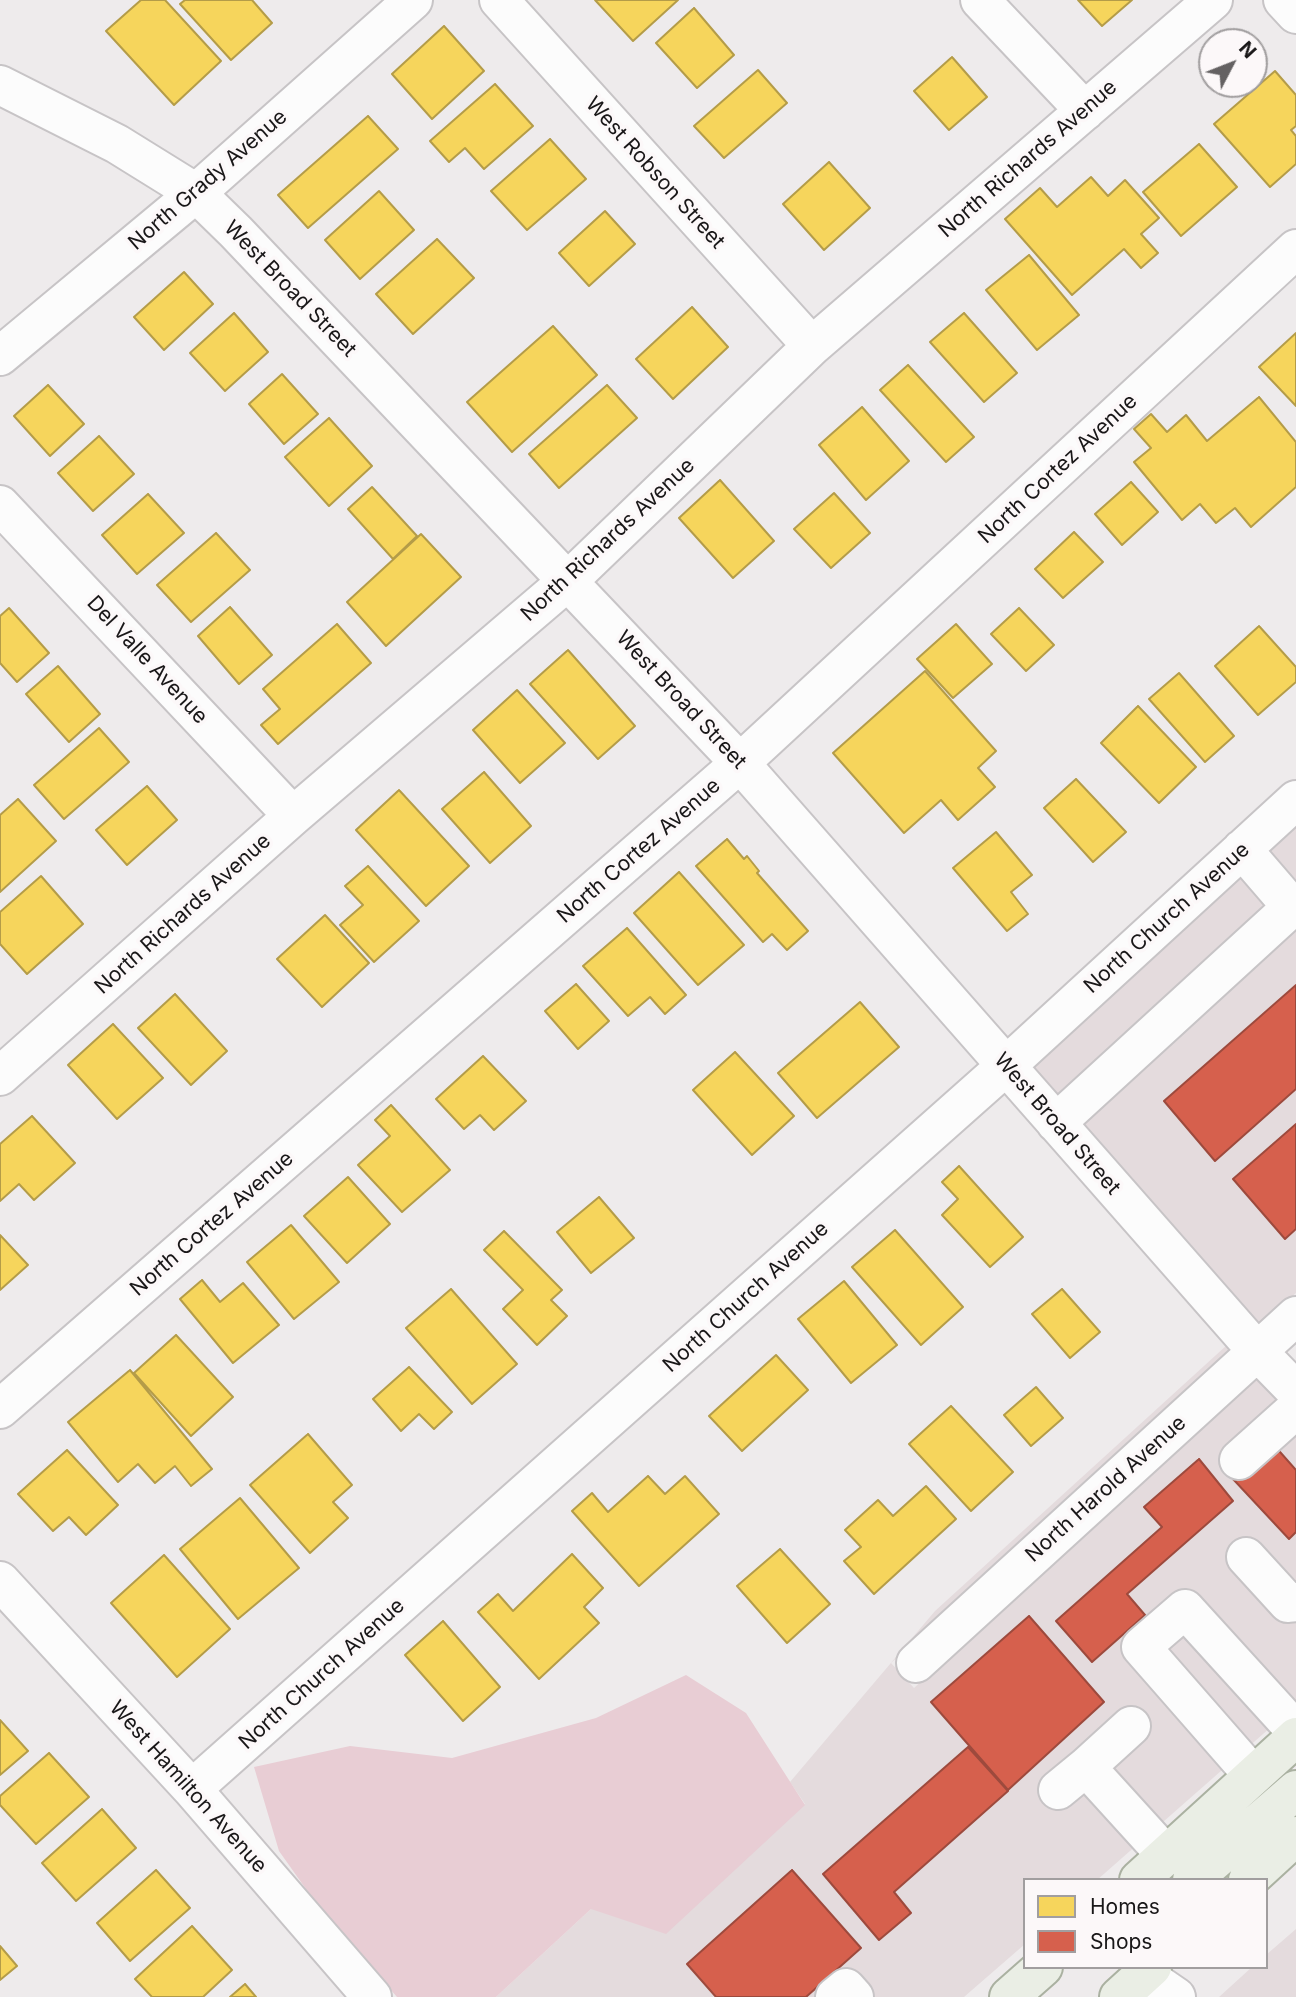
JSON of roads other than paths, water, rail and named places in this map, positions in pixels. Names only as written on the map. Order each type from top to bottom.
[{"type":"main road","points":[[1166,1871],[1253,1775],[1296,1737]]},
{"type":"main road","points":[[1166,1871],[1296,1790]]},
{"type":"main road","points":[[1250,1878],[1296,1836]]},
{"type":"main road","points":[[1009,1997],[1041,1969]]},
{"type":"street","name":"North Grady Avenue","points":[[0,356],[196,193],[413,0]]},
{"type":"street","name":"West Robson Street","points":[[499,0],[812,346]]},
{"type":"street","points":[[980,0],[1085,111]]},
{"type":"street","name":"North Richards Avenue","points":[[6,1060],[569,580],[812,346],[1213,0]]},
{"type":"street","points":[[1283,0],[1296,14]]},
{"type":"street","name":"West Broad Street","points":[[0,85],[117,144],[196,193],[236,232],[740,763],[1257,1351],[1296,1391]]},
{"type":"street","name":"North Cortez Avenue","points":[[0,1409],[740,763],[1296,249]]},
{"type":"street","name":"Del Valle Avenue","points":[[0,505],[293,816]]},
{"type":"street","name":"North Church Avenue","points":[[192,1789],[1006,1066],[1296,800]]},
{"type":"street","points":[[1056,1123],[1294,906],[1242,849]]},
{"type":"street","name":"North Harold Avenue","points":[[916,1663],[1296,1316]]},
{"type":"street","points":[[1239,1460],[1296,1409]]},
{"type":"street","points":[[1246,1557],[1288,1603],[1296,1602]]},
{"type":"street","name":"West Hamilton Avenue","points":[[0,1581],[192,1789],[372,1997]]},
{"type":"street","points":[[1253,1775],[1141,1647],[1185,1609],[1296,1731]]},
{"type":"street","points":[[1193,1706],[1237,1667]]},
{"type":"street","points":[[1131,1726],[1072,1779],[1166,1871]]},
{"type":"street","points":[[1141,1977],[1176,1997]]},
{"type":"street","points":[[835,1997],[846,1988],[854,1997]]}]
